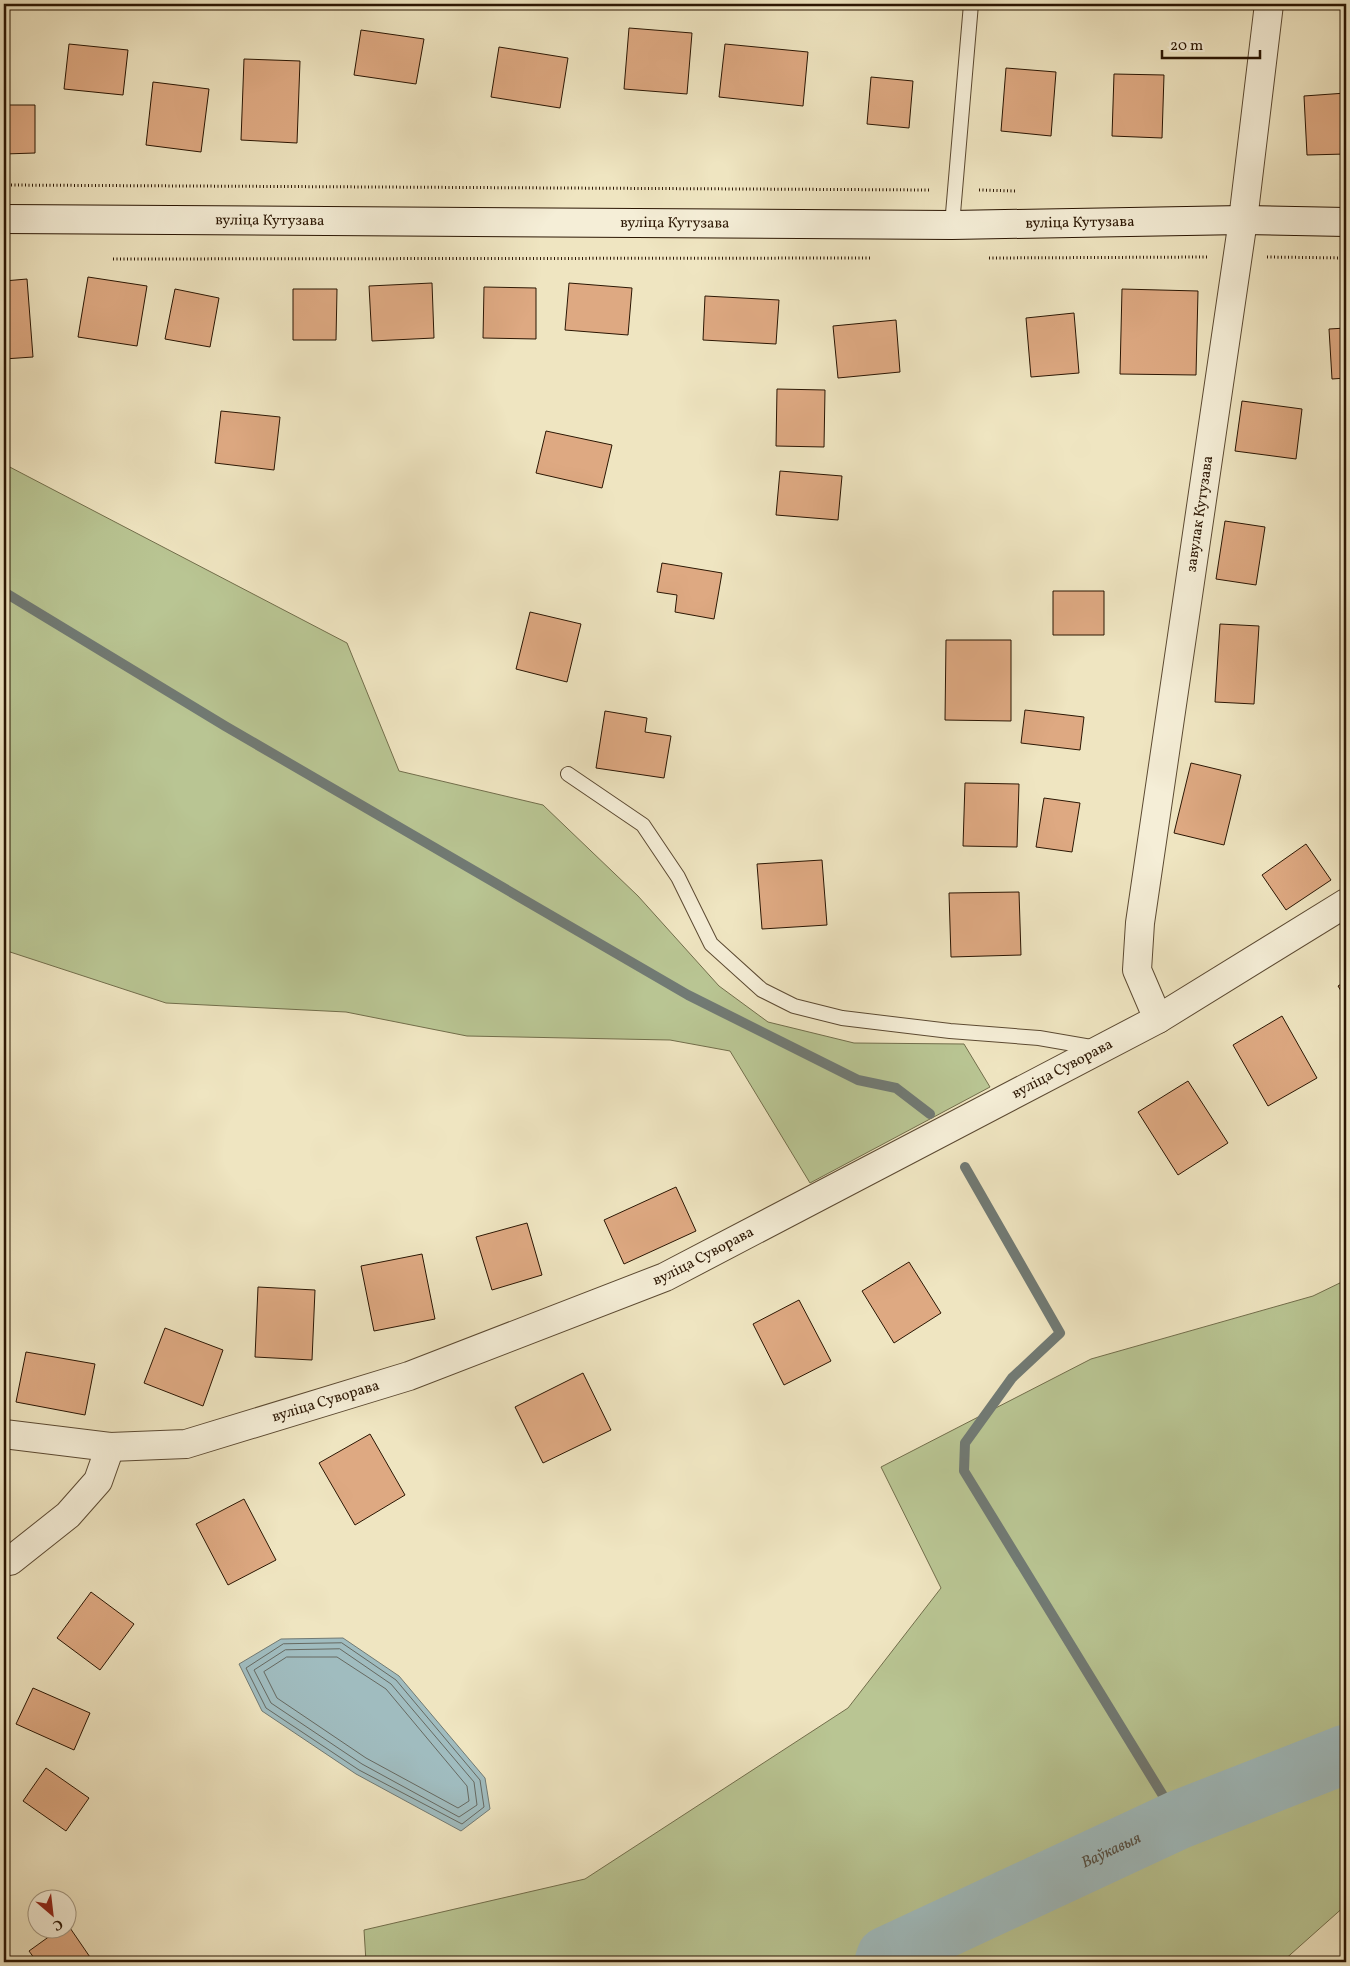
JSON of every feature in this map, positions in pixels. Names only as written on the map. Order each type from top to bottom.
[{"type":"street","name":"завулак Кутузава","points":[[1158,1019],[1137,970],[1140,924],[1238,257],[1269,4]]},
{"type":"street","name":"вуліца Кутузава","points":[[4,219],[952,225],[1243,220],[1346,222]]},
{"type":"street","name":"вуліца Суворава","points":[[4,1434],[110,1447],[186,1444],[409,1376],[664,1276],[1158,1019],[1346,903]]},
{"type":"street","points":[[6,1564],[68,1515],[98,1481],[110,1447]]},
{"type":"lane","points":[[952,225],[971,4]]},
{"type":"lane","points":[[568,774],[643,826],[678,877],[711,944],[762,990],[794,1006],[842,1018],[950,1031],[1039,1038],[1101,1049]]},
{"type":"path","points":[[4,185],[1023,191]]},
{"type":"path","points":[[113,259],[879,258]]},
{"type":"path","points":[[979,258],[1346,258]]},
{"type":"green space","points":[[4,464],[347,643],[399,771],[543,805],[638,896],[719,986],[768,1022],[854,1043],[964,1044],[990,1087],[810,1183],[730,1051],[670,1040],[467,1036],[346,1012],[166,1003],[4,950]]},
{"type":"green space","points":[[1346,1280],[1346,1905],[1282,1962],[366,1962],[364,1930],[585,1879],[848,1708],[941,1588],[881,1467],[1091,1359],[1313,1296]]},
{"type":"water","points":[[343,1638],[399,1676],[485,1778],[490,1809],[461,1831],[356,1774],[262,1711],[239,1664],[281,1639]]},
{"type":"building","points":[[461,4],[504,4],[503,8]]},
{"type":"building","points":[[629,28],[692,33],[687,94],[624,89]]},
{"type":"building","points":[[361,30],[424,39],[416,84],[354,75]]},
{"type":"building","points":[[69,44],[128,50],[123,95],[64,89]]},
{"type":"building","points":[[725,44],[808,52],[803,106],[719,97]]},
{"type":"building","points":[[499,47],[568,58],[560,108],[491,97]]},
{"type":"building","points":[[244,59],[300,61],[297,143],[241,140]]},
{"type":"building","points":[[1006,68],[1056,72],[1051,136],[1001,131]]},
{"type":"building","points":[[1114,74],[1164,75],[1162,138],[1112,136]]},
{"type":"building","points":[[871,77],[913,81],[909,128],[867,124]]},
{"type":"building","points":[[153,82],[209,89],[201,152],[146,145]]},
{"type":"building","points":[[1346,93],[1346,154],[1307,155],[1304,96]]},
{"type":"building","points":[[4,105],[35,105],[35,153],[4,154]]},
{"type":"building","points":[[88,277],[147,286],[137,346],[78,337]]},
{"type":"building","points":[[27,279],[33,357],[4,359],[4,281]]},
{"type":"building","points":[[432,283],[434,338],[372,341],[369,286]]},
{"type":"building","points":[[569,283],[632,288],[628,335],[565,330]]},
{"type":"building","points":[[484,287],[536,288],[536,339],[483,338]]},
{"type":"building","points":[[175,289],[219,298],[210,347],[165,339]]},
{"type":"building","points":[[293,289],[337,289],[336,340],[293,340]]},
{"type":"building","points":[[1122,289],[1198,291],[1196,375],[1120,374]]},
{"type":"building","points":[[705,296],[779,300],[776,344],[703,340]]},
{"type":"building","points":[[1074,313],[1079,373],[1031,377],[1026,318]]},
{"type":"building","points":[[896,320],[900,372],[838,378],[833,326]]},
{"type":"building","points":[[1346,328],[1346,378],[1332,379],[1329,329]]},
{"type":"building","points":[[777,389],[825,390],[824,447],[776,446]]},
{"type":"building","points":[[1242,401],[1302,409],[1296,459],[1235,451]]},
{"type":"building","points":[[221,411],[280,417],[274,470],[215,463]]},
{"type":"building","points":[[546,431],[612,445],[602,488],[536,473]]},
{"type":"building","points":[[780,471],[842,476],[838,520],[776,515]]},
{"type":"building","points":[[1225,521],[1265,527],[1256,585],[1216,579]]},
{"type":"building","points":[[662,563],[722,573],[714,619],[675,612],[677,595],[657,592]]},
{"type":"building","points":[[1053,591],[1104,591],[1104,635],[1053,635]]},
{"type":"building","points":[[530,612],[581,624],[567,682],[516,669]]},
{"type":"building","points":[[1220,624],[1259,626],[1254,704],[1215,702]]},
{"type":"building","points":[[946,640],[1011,640],[1011,721],[945,720]]},
{"type":"building","points":[[1025,710],[1084,717],[1080,750],[1021,743]]},
{"type":"building","points":[[605,711],[647,718],[645,732],[671,736],[664,778],[596,768]]},
{"type":"building","points":[[1191,763],[1241,775],[1224,845],[1174,833]]},
{"type":"building","points":[[965,783],[1019,784],[1017,847],[963,846]]},
{"type":"building","points":[[1044,798],[1080,803],[1072,852],[1036,847]]},
{"type":"building","points":[[1306,844],[1331,880],[1286,910],[1262,875]]},
{"type":"building","points":[[822,860],[827,925],[762,929],[757,864]]},
{"type":"building","points":[[1019,892],[1021,955],[951,957],[949,893]]},
{"type":"building","points":[[1346,981],[1346,999],[1338,986]]},
{"type":"building","points":[[1282,1016],[1317,1078],[1268,1106],[1233,1045]]},
{"type":"building","points":[[1188,1081],[1228,1143],[1178,1175],[1138,1112]]},
{"type":"building","points":[[676,1187],[696,1231],[624,1264],[604,1220]]},
{"type":"building","points":[[527,1223],[542,1275],[492,1290],[476,1237]]},
{"type":"building","points":[[422,1254],[435,1319],[374,1331],[361,1266]]},
{"type":"building","points":[[909,1262],[941,1313],[894,1343],[862,1291]]},
{"type":"building","points":[[258,1287],[315,1290],[312,1360],[255,1357]]},
{"type":"building","points":[[799,1300],[831,1361],[784,1385],[753,1324]]},
{"type":"building","points":[[165,1328],[223,1350],[203,1406],[144,1383]]},
{"type":"building","points":[[26,1352],[95,1364],[85,1415],[16,1402]]},
{"type":"building","points":[[583,1373],[611,1430],[543,1463],[515,1407]]},
{"type":"building","points":[[370,1434],[405,1495],[355,1525],[319,1463]]},
{"type":"building","points":[[244,1499],[276,1560],[228,1585],[196,1524]]},
{"type":"building","points":[[91,1592],[134,1624],[100,1670],[57,1638]]},
{"type":"building","points":[[33,1688],[90,1713],[74,1750],[16,1724]]},
{"type":"building","points":[[46,1768],[89,1798],[66,1831],[23,1801]]},
{"type":"building","points":[[47,1938],[77,1938],[92,1960],[89,1962],[37,1962],[29,1951]]},
{"type":"waterway","points":[[4,592],[225,726],[688,995],[858,1080],[896,1088],[930,1114]]},
{"type":"waterway","points":[[965,1167],[1060,1333],[1012,1378],[965,1443],[964,1471],[1178,1820]]},
{"type":"waterway","name":"Ваўкавыя","points":[[884,1962],[886,1956],[1178,1820],[1346,1754]]}]
